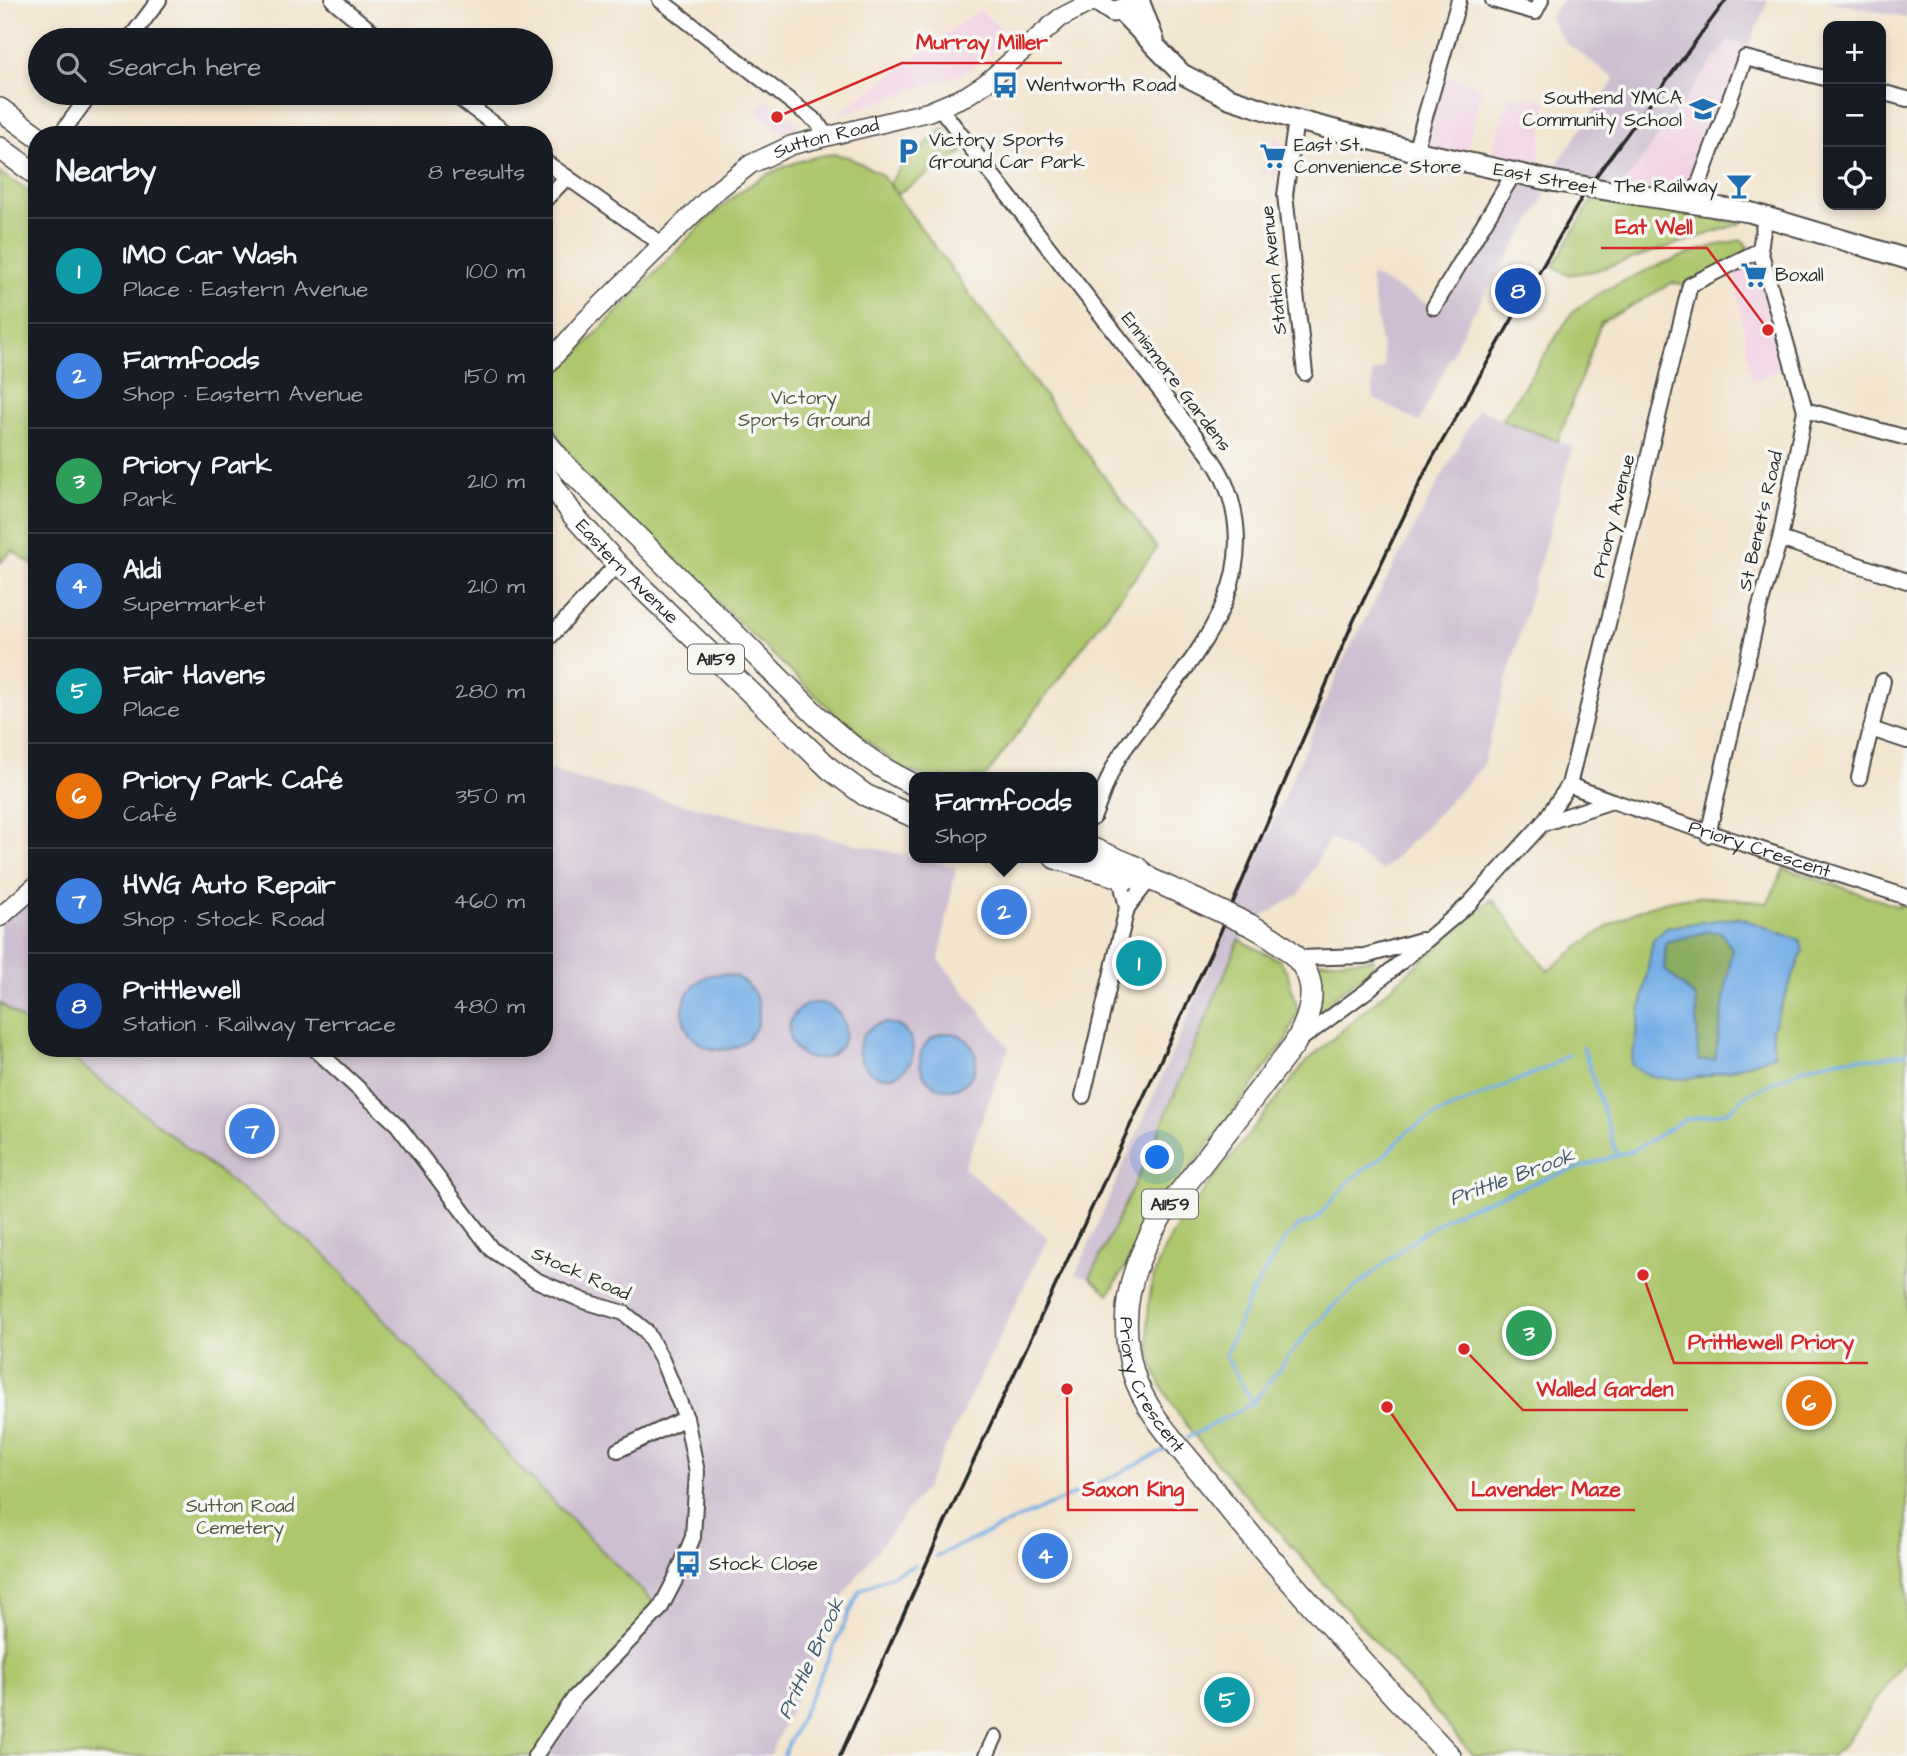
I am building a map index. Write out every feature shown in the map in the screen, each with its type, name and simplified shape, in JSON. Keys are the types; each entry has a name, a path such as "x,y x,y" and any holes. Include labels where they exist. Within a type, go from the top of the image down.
{"main road":[{"name":"Sutton Road","path":"1095,0 1106,10 1132,4"},
{"name":"East Street","path":"1132,4 1159,50 1182,74 1202,86 1296,120 1415,151 1552,181 1765,217 1907,259"},
{"path":"0,109 28,129"},
{"path":"0,148 28,168"},
{"name":"Eastern Avenue","path":"553,451 817,716 849,745 880,767 909,782"},
{"name":"Eastern Avenue","path":"553,485 573,515 617,564 830,769 865,794 909,814"},
{"path":"1098,851 1136,867 1150,879 1250,925 1276,939 1299,958"},
{"path":"1072,863 1120,877 1150,879"},
{"name":"Priory Crescent","path":"1299,958 1311,982 1313,1000 1308,1022 1294,1045 1162,1215 1143,1244 1132,1273 1128,1298 1133,1371 1142,1393 1159,1421 1227,1506 1450,1756"}],"street":[{"path":"139,28 159,0"},
{"path":"333,0 367,28"},
{"path":"660,0 817,122 826,136"},
{"name":"Sutton Road","path":"553,358 585,321 727,181 751,164 792,145 940,108 986,83 1051,24 1095,0"},
{"path":"1415,151 1459,0"},
{"path":"1493,0 1535,12 1541,0"},
{"path":"1692,203 1745,58 1823,78"},
{"path":"1886,93 1907,99"},
{"path":"67,126 82,105"},
{"path":"468,105 497,126"},
{"name":"Ennismore Gardens","path":"940,108 1197,438 1222,476 1232,501 1238,555 1230,590 1206,640 1119,757 1098,806"},
{"name":"Station Avenue","path":"1296,120 1285,195 1305,373"},
{"path":"553,167 663,245"},
{"path":"1434,307 1514,173"},
{"path":"553,192 567,177"},
{"name":"St Benet's Road","path":"1708,835 1759,609 1780,539 1805,410 1760,250 1765,217"},
{"name":"Priory Avenue","path":"1542,824 1569,785 1690,285 1733,266 1760,250"},
{"name":"Sutton Road","path":"553,344 585,321"},
{"path":"1805,410 1907,438"},
{"path":"1780,539 1907,581"},
{"path":"553,634 617,564"},
{"path":"1859,778 1883,681"},
{"path":"1871,729 1907,741"},
{"name":"Priory Crescent","path":"1569,785 1708,835 1907,897"},
{"name":"Priory Crescent","path":"1294,1045 1368,990 1469,904 1542,824 1612,801"},
{"path":"1120,877 1127,908"},
{"path":"1083,1096 1127,908 1150,879"},
{"path":"0,917 28,892"},
{"name":"Priory Crescent","path":"1299,958 1365,956 1428,938"},
{"name":"Stock Road","path":"324,1057 397,1124 492,1250 537,1280 584,1301 624,1313 646,1331 662,1360 686,1418 697,1472 692,1537 676,1578 660,1609 575,1697 535,1756"},
{"path":"618,1450 686,1418"},
{"path":"986,1756 995,1737"}],"shaded area":[{"path":"1562,0 1768,0 1749,46 1728,41 1618,192 1552,181 1558,163 1615,79 1564,41 1549,17"},
{"path":"1824,0 1907,0 1907,18"},
{"path":"979,10 1010,35 978,64 955,77 835,116"},
{"name":"Southend YMCA Community School","path":"1729,41 1749,46 1692,203 1618,192"},
{"path":"1437,73 1482,87 1464,162 1415,151"},
{"path":"1509,95 1547,101 1536,177 1487,167"},
{"path":"767,100 800,125 784,133 754,110"},
{"name":"East St. Convenience Store","path":"1275,136 1281,138 1276,175 1261,174"},
{"path":"1514,173 1552,181 1536,213 1469,319 1419,422 1373,398 1372,373 1385,368 1370,275 1434,307"},
{"path":"1760,250 1792,366 1752,381 1733,266"},
{"path":"1478,409 1573,447 1482,767 1383,871 1330,838 1300,893 1250,925 1090,1278 1076,1274 1345,657"},
{"path":"553,771 596,784 909,856 909,863 939,863 956,867 939,960 1009,1047 964,1168 1048,1238 926,1487 846,1591 769,1756 540,1756 660,1609 522,1470 327,1256 71,1057 553,1057"},
{"path":"28,898 28,1024 0,1003 0,921"}],"green space":[{"path":"944,128 963,152 897,194 890,183 899,169"},
{"name":"Victory Sports Ground","path":"834,154 848,157 881,174 1157,548 989,772 912,772 903,769 848,726 578,470 553,426 553,378 694,233 734,196 780,168 806,159"},
{"path":"0,173 28,191 28,562 12,550 0,563"},
{"path":"1592,200 1742,223 1594,271 1568,275 1553,266"},
{"path":"1742,240 1748,247 1746,252 1690,285 1672,283 1601,323 1558,441 1502,420 1572,313 1606,290 1652,268 1701,250"},
{"path":"1784,868 1900,907 1901,901 1907,903 1907,1657 1844,1745 1832,1756 1474,1756 1209,1454 1171,1403 1158,1378 1151,1356 1148,1317 1152,1282 1164,1249 1184,1216 1306,1062 1492,899 1548,971 1580,945 1614,923 1651,906 1692,897 1720,897 1768,903"},
{"path":"1706,932 1721,932 1732,948 1724,1016 1715,1060 1697,1061 1696,998 1664,970 1666,942"},
{"path":"1239,940 1279,960 1287,972 1298,1011 1286,1041 1157,1213 1109,1294 1090,1278 1156,1138"},
{"path":"1374,959 1371,969 1329,1001 1334,1009 1313,1030 1314,962"},
{"name":"Sutton Road Cemetery","path":"0,1003 28,1024 28,1057 71,1057 327,1256 522,1470 660,1609 575,1697 535,1756 0,1756"}],"water":[{"path":"1738,917 1800,940 1803,951 1772,1029 1774,1055 1721,1072 1681,1079 1662,1078 1645,1073 1631,1064 1653,939 1668,927","holes":["1706,932 1721,932 1732,949 1715,1060 1698,1061 1696,998 1664,969 1666,942"]},
{"path":"714,974 728,974 742,980 753,991 759,1012 756,1027 748,1039 728,1050 714,1050 700,1044 689,1033 683,1019 683,1005 689,991 700,980"},
{"path":"811,1003 823,1003 833,1007 841,1015 845,1031 841,1047 833,1055 823,1059 811,1059 801,1055 793,1047 789,1037 789,1025 793,1015 801,1007"},
{"path":"886,1023 905,1031 913,1050 905,1069 886,1077 867,1069 859,1050 867,1031"},
{"path":"948,1033 963,1038 971,1046 976,1061 971,1076 963,1084 948,1089 933,1084 925,1076 920,1061 925,1046 933,1038"}],"waterway":[{"path":"1583,1047 1617,1155"},
{"name":"Prittle Brook","path":"1187,1438 1253,1403 1299,1343 1334,1305 1417,1237 1453,1214 1541,1180 1634,1150 1684,1120 1729,1111 1746,1095 1808,1066 1847,1058 1881,1058 1907,1053"},
{"path":"1253,1403 1225,1355 1250,1297 1285,1239 1299,1226 1315,1220 1350,1180 1386,1154 1408,1131 1436,1115 1546,1068 1569,1054"},
{"name":"Prittle Brook","path":"936,1556 1110,1478 1166,1449"},
{"name":"Prittle Brook","path":"783,1756 860,1590 915,1565"}],"railway":[{"path":"840,1756 946,1520 1220,933 1353,622 1428,466 1588,187 1726,0"}],"place":[{"name":"Wentworth Road","path":"1005,85"},
{"name":"Southend YMCA Community School","path":"1703,109"},
{"name":"Murray Miller","path":"777,117"},
{"name":"Victory Sports Ground Car Park","path":"908,151"},
{"name":"East St. Convenience Store","path":"1273,156"},
{"name":"The Railway","path":"1739,186"},
{"name":"Boxall","path":"1754,275"},
{"name":"Prittlewell","path":"1518,291"},
{"name":"Eat Well","path":"1768,330"},
{"name":"Farmfoods","path":"1004,912"},
{"name":"IMO Car Wash","path":"1139,963"},
{"name":"HWG Auto Repair","path":"252,1131"},
{"name":"Prittlewell Priory","path":"1643,1275"},
{"name":"Priory Park","path":"1529,1333"},
{"name":"Walled Garden","path":"1464,1349"},
{"name":"Saxon King","path":"1067,1389"},
{"name":"Priory Park Café","path":"1809,1403"},
{"name":"Lavender Maze","path":"1387,1407"},
{"name":"Aldi","path":"1045,1556"},
{"name":"Stock Close","path":"688,1564"},
{"name":"Fair Havens","path":"1227,1700"}]}
